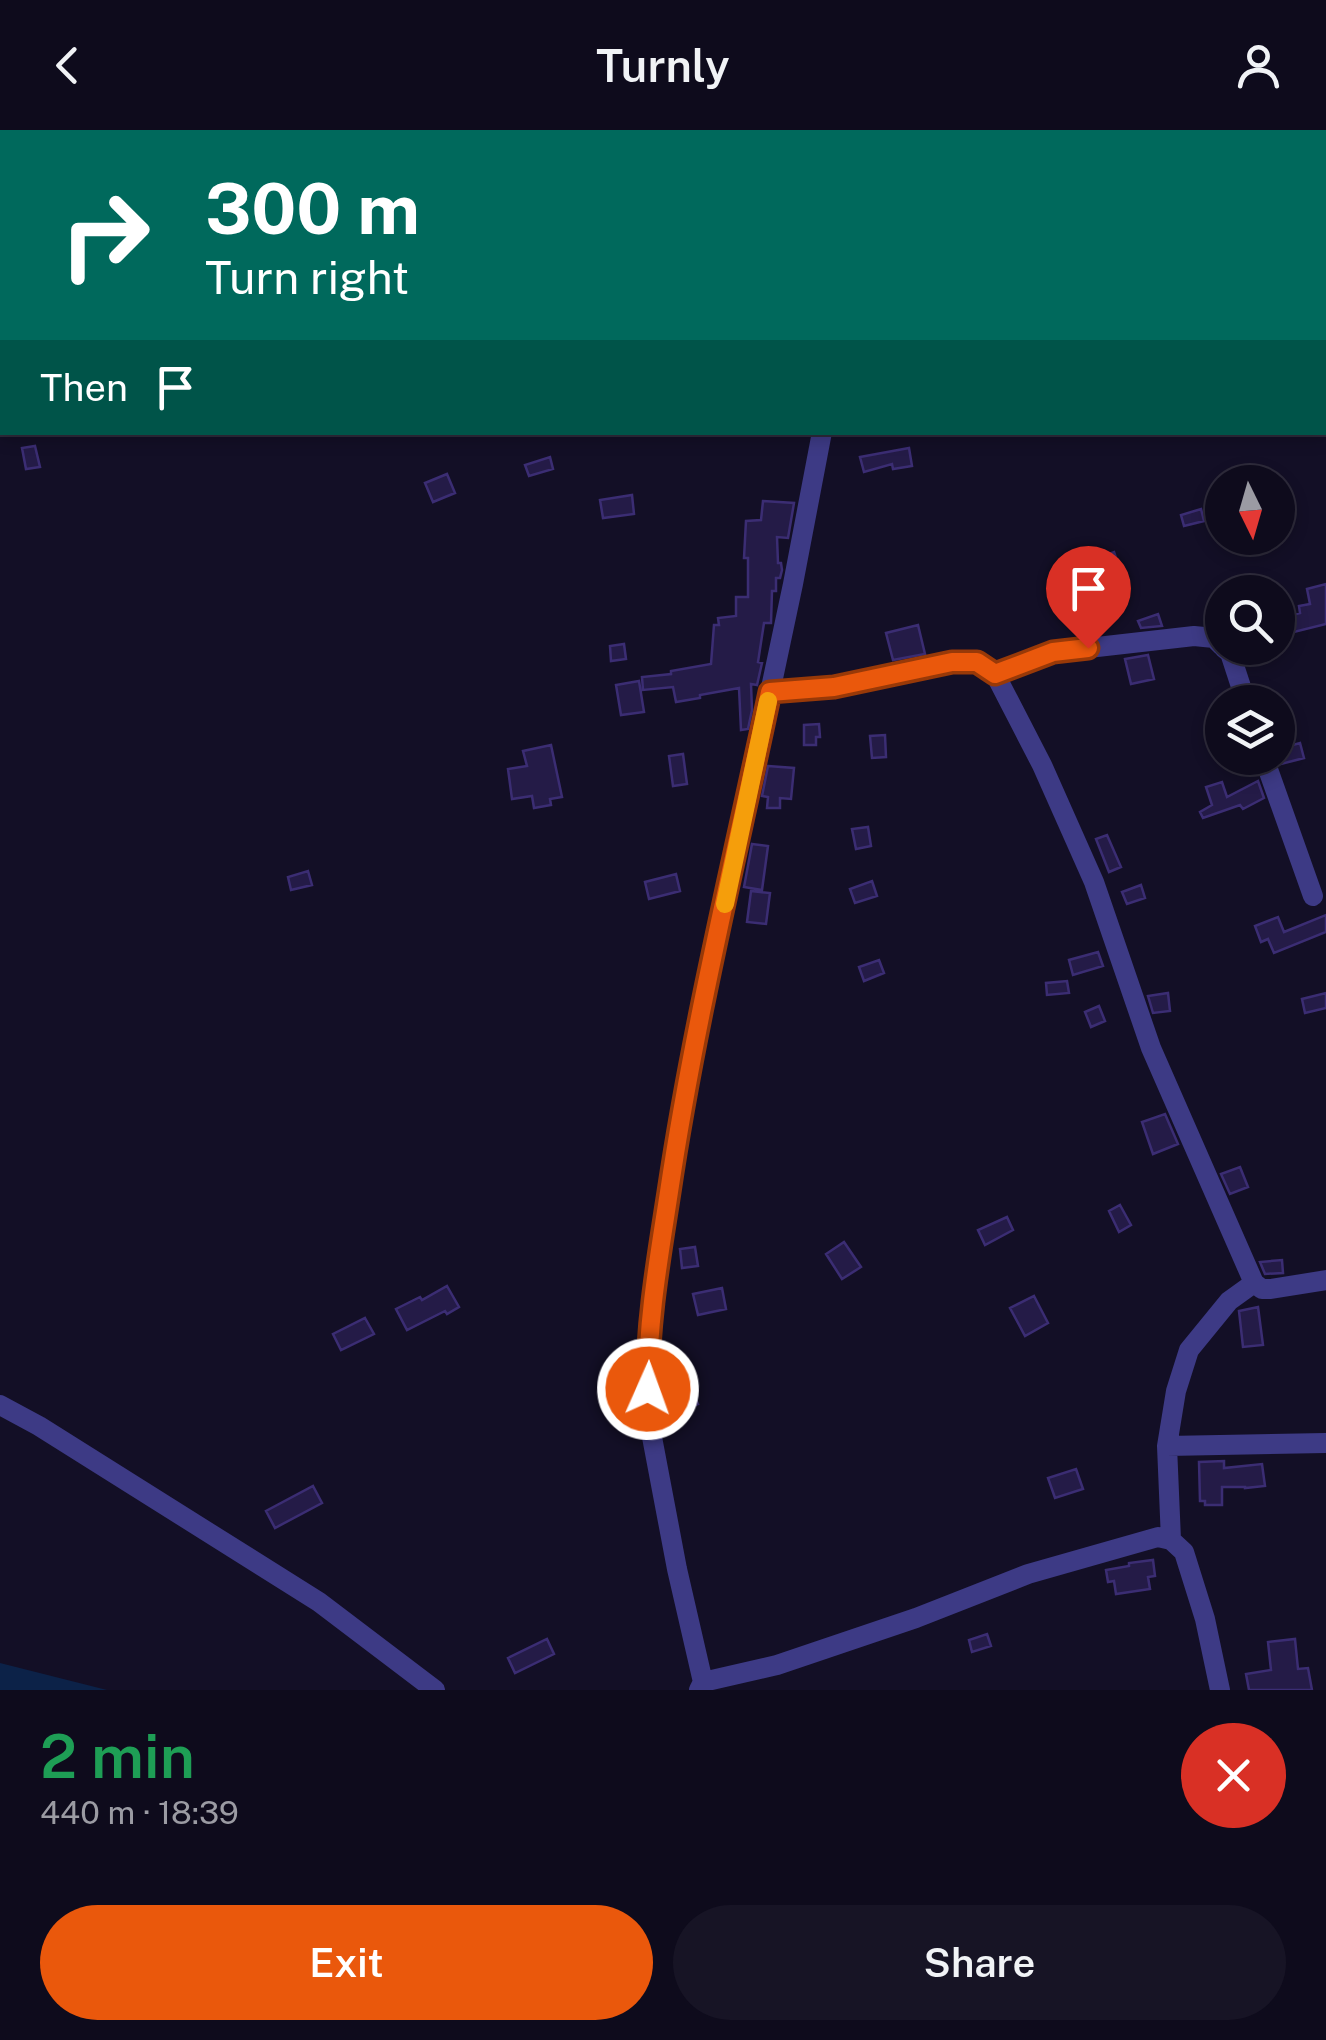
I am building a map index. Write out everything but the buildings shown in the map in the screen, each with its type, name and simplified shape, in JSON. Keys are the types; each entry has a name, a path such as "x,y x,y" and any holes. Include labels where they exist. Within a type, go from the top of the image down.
{"street":[{"path":"821,435 681,1112 656,1278 648,1362 648,1416 701,1686 916,1618 1028,1574 1158,1537 1172,1540 1184,1552 1205,1620 1220,1690"},
{"path":"995,674 1053,652 1205,637"},
{"path":"770,692 834,687 952,662 977,662 995,674 1042,765 1094,882 1151,1048 1254,1283 1271,1290 1326,1280"},
{"path":"1270,775 1313,896"},
{"path":"1172,1540 1167,1446 1176,1391 1189,1350 1229,1302 1254,1283"},
{"path":"0,1405 319,1602 434,1690"},
{"path":"1167,1446 1326,1443"}],"water":[{"path":"0,1663 107,1690 0,1690"}],"slow traffic":[{"path":"725,904 768,701"}],"route":[{"path":"648,1389 656,1278 681,1112 770,692 834,687 952,662 977,662 995,674 1053,652 1088,648"}]}
